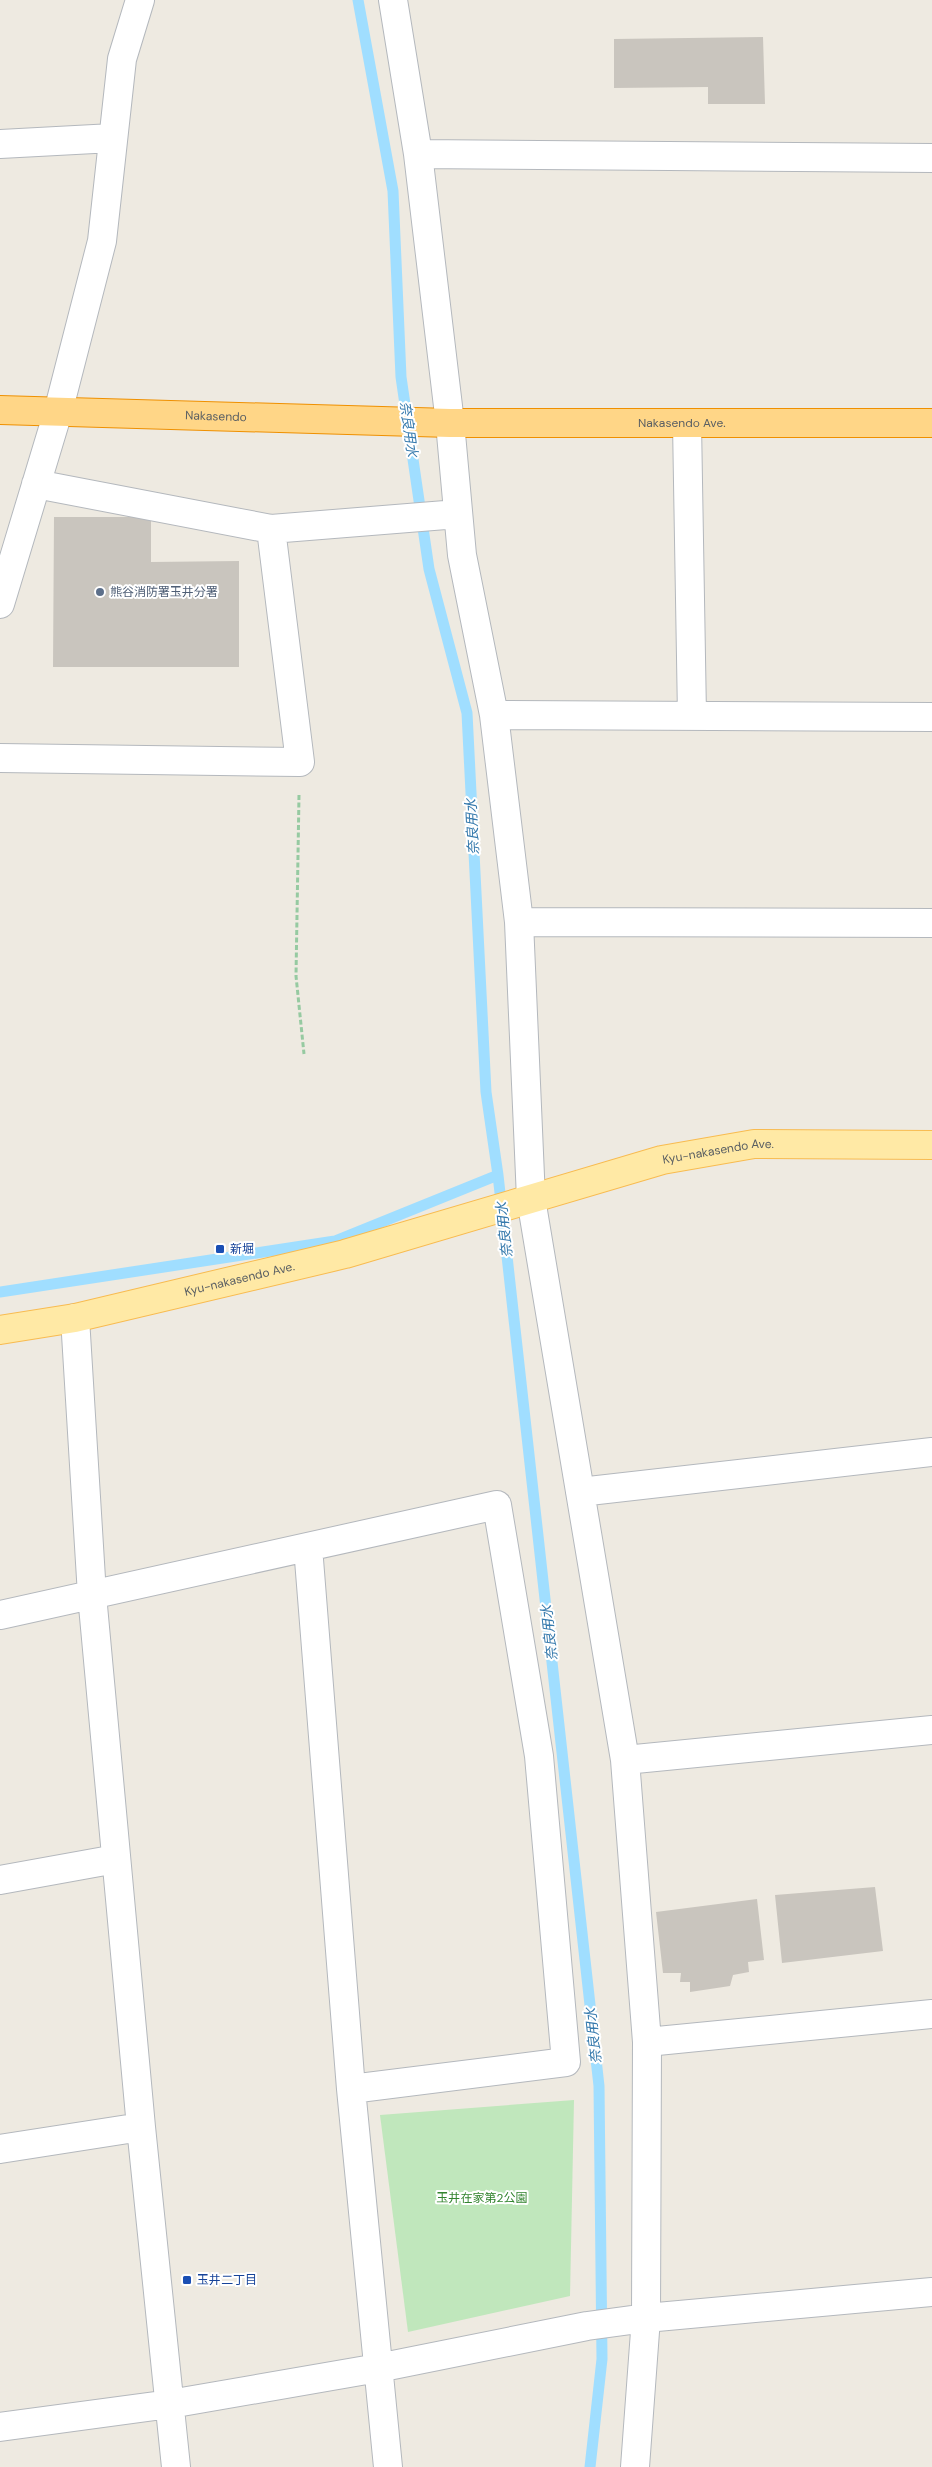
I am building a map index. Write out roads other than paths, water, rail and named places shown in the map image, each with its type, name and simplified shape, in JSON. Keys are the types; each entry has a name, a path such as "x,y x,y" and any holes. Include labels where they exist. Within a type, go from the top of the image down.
{"highway":[{"name":"Nakasendo","path":"0,410 441,423"},
{"name":"Nakasendo Ave.","path":"441,423 932,423"}],"main road":[{"name":"Kyu-nakasendo Ave.","path":"0,1330 75,1318 344,1254 662,1160 754,1144 932,1145"}],"street":[{"path":"0,604 58,412 102,241 122,60 140,0"},
{"path":"393,0 418,154 441,423 446,515 462,555 494,715 519,922 522,1201 580,1492 625,1760 648,2042 646,2318 636,2467"},
{"path":"0,144 113,138"},
{"path":"418,154 932,158"},
{"path":"687,423 692,716"},
{"path":"36,484 271,529 446,515"},
{"path":"0,758 300,762 271,529"},
{"path":"494,715 932,717"},
{"path":"519,922 932,923"},
{"path":"75,1318 92,1595 141,2127 176,2467"},
{"path":"580,1492 932,1452"},
{"path":"0,1615 497,1505 539,1756 566,2062 351,2089"},
{"path":"308,1547 351,2089 388,2467"},
{"path":"625,1760 932,1730"},
{"path":"0,1880 116,1859"},
{"path":"648,2042 932,2014"},
{"path":"0,2149 141,2127"},
{"path":"0,2427 170,2404 378,2368 587,2326 646,2318 932,2292"}],"waterway":[{"name":"奈良用水","path":"358,0 393,191 401,377 429,569 467,713 486,1092 498,1175 599,2086 602,2359 590,2467"},
{"path":"0,1292 335,1241 498,1175"}],"place":[{"name":"熊谷消防署玉井分署","path":"100,592"},
{"name":"新堀","path":"220,1249"},
{"name":"玉井二丁目","path":"187,2280"}],"park label":[{"name":"玉井在家第2公園","path":"482,2198"}]}
